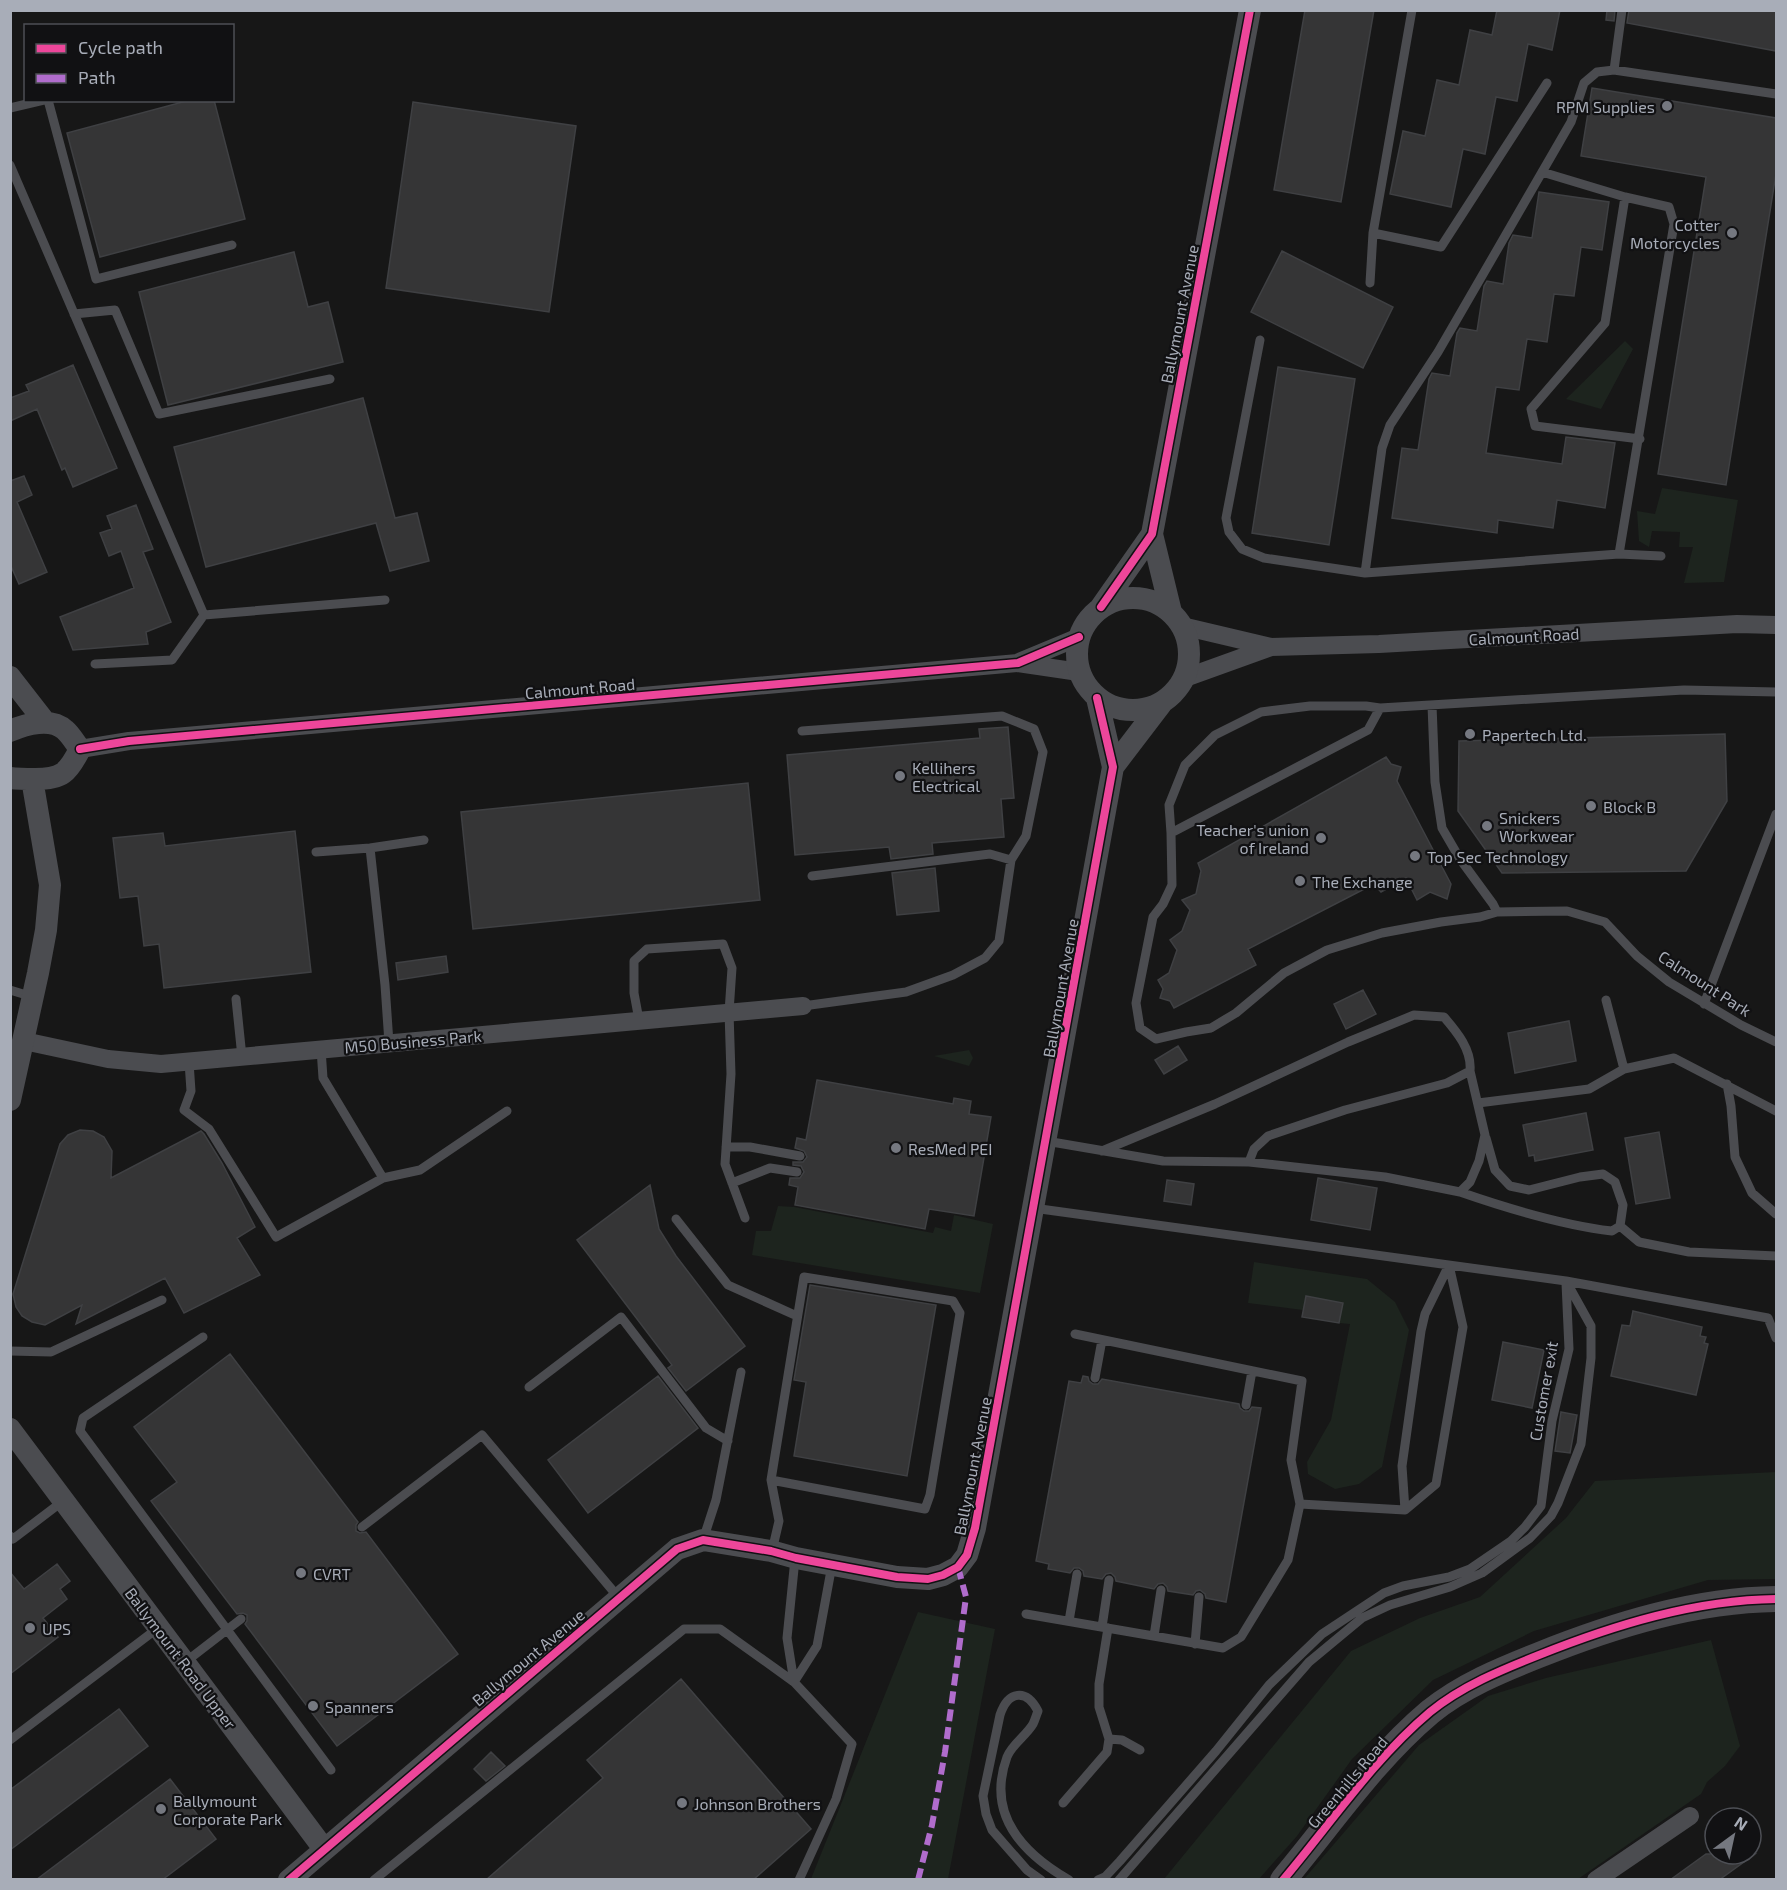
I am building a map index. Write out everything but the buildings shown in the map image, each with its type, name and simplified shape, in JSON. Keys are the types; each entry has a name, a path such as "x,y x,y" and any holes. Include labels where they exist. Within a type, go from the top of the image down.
{"main road":[{"name":"Greenhills Road","path":"1283,1880 1398,1741 1432,1711 1465,1688 1500,1670 1570,1643 1651,1618 1711,1604 1776,1599"}],"street":[{"name":"Ballymount Avenue","path":"1101,607 1152,534 1250,10"},
{"name":"Ballymount Avenue","path":"1152,534 1177,619"},
{"path":"1137,597 1155,602 1177,619 1189,643 1190,661 1185,678 1175,693 1161,704 1145,710 1128,711 1112,707 1097,698 1086,686 1079,672 1076,654 1079,637 1088,620 1101,607 1118,599 1137,597"},
{"name":"Calmount Road","path":"1177,619 1271,647"},
{"name":"Calmount Road","path":"1185,678 1271,647 1737,624 1776,625"},
{"name":"Calmount Road","path":"1018,663 1079,637"},
{"name":"Calmount Road","path":"80,749 129,741 1018,663 1079,672"},
{"path":"10,677 45,722"},
{"name":"Ballymount Avenue","path":"324,1849 677,1549 703,1540 771,1551 796,1558 897,1577 928,1579 943,1575 958,1567 967,1555 975,1528 1113,767 1097,698"},
{"name":"Ballymount Avenue","path":"1113,767 1161,704"},
{"path":"10,731 21,726 45,722 57,724 66,730 80,749 64,774 52,779 22,778 50,885 46,930 10,1100"},
{"name":"M50 Business Park","path":"24,1041 108,1059 161,1064 802,1006"},
{"name":"Ballymount Road Upper","path":"10,1429 324,1849"},
{"path":"1596,1880 1690,1816"},
{"path":"289,1880 324,1849"}],"lane":[{"path":"1370,283 1373,233 1412,10"},
{"path":"1614,70 1622,10"},
{"path":"1365,573 1382,448 1390,425 1438,351 1571,122 1584,83 1597,72 1614,70 1776,94"},
{"path":"1373,233 1441,247 1547,83"},
{"path":"10,108 37,102"},
{"path":"47,102 96,279 232,245"},
{"path":"10,165 204,615"},
{"path":"1542,172 1625,197 1669,207 1674,224 1640,439 1619,554"},
{"path":"1625,197 1605,323 1531,409 1535,426 1640,439"},
{"path":"74,314 116,310 159,414 330,379"},
{"path":"1260,340 1226,518 1229,532 1242,549 1264,558 1365,573 1619,554 1661,556"},
{"path":"94,664 172,660 204,615 386,600"},
{"name":"Calmount Park","path":"1776,692 1684,690 1380,708 1310,706 1261,712 1215,735 1185,765 1169,806 1172,885 1163,904 1153,917 1136,1003 1140,1028 1156,1039 1211,1028 1236,1012 1284,974 1327,950 1382,933 1480,917 1497,912 1567,911 1605,922 1637,956 1669,982 1704,1004 1776,1042"},
{"path":"1432,705 1435,782 1443,828 1460,859 1497,912"},
{"path":"1171,833 1368,730 1380,708"},
{"path":"802,731 1002,716 1034,729 1043,752 1026,836 1011,860 999,940 985,958 953,975 906,992 802,1006"},
{"path":"1704,1004 1776,814"},
{"path":"316,852 370,848 424,840"},
{"path":"370,848 389,1043"},
{"path":"812,876 990,854 1011,860"},
{"path":"639,1020 634,993 634,961 647,949 723,944 732,968 725,1164 745,1218"},
{"path":"10,990 33,997"},
{"path":"236,999 242,1057"},
{"path":"1606,1000 1624,1069"},
{"path":"1046,1141 1102,1151 1163,1161 1249,1162 1385,1177 1460,1192 1498,1205 1592,1229 1612,1231 1620,1226 1623,1205 1615,1182 1603,1174 1580,1177 1529,1190 1510,1186 1495,1170 1470,1071 1471,1060 1459,1034 1444,1017 1414,1015 1348,1042 1215,1104 1102,1151"},
{"path":"321,1050 322,1078 383,1178"},
{"path":"1478,1103 1589,1089 1624,1069 1674,1059 1776,1111"},
{"path":"189,1062 191,1090 184,1110 209,1129 276,1237 383,1178 420,1170 507,1111"},
{"path":"1249,1162 1254,1149 1268,1136 1345,1110 1446,1083 1470,1071"},
{"path":"1727,1084 1735,1157 1752,1193 1776,1214"},
{"path":"1460,1192 1470,1182 1475,1172 1485,1135"},
{"path":"726,1147 750,1147 800,1156"},
{"path":"732,1183 770,1168 797,1172"},
{"path":"1033,1208 1566,1281 1768,1318 1776,1338"},
{"path":"676,1219 728,1285 797,1316"},
{"path":"1620,1226 1639,1242 1689,1252 1776,1256"},
{"path":"1300,1504 1405,1510 1436,1484 1463,1327 1449,1265"},
{"path":"1405,1510 1402,1466 1421,1331 1425,1314 1449,1265"},
{"path":"771,1480 925,1509 930,1495 960,1313 953,1301 804,1277 771,1480 778,1521 771,1551"},
{"path":"1119,1880 1309,1662 1335,1640 1362,1618 1390,1605 1450,1587 1482,1573 1530,1538 1551,1516 1581,1444 1591,1358 1591,1326 1566,1281"},
{"name":"Customer exit","path":"1098,1880 1105,1877 1120,1861 1216,1751 1269,1685 1322,1634 1384,1593 1403,1586 1449,1577 1470,1569 1511,1541 1525,1527 1541,1506 1554,1411 1569,1349 1566,1281"},
{"path":"10,1351 51,1352 162,1300"},
{"path":"529,1387 621,1317 705,1428 728,1441"},
{"path":"1026,1614 1223,1648 1241,1636 1288,1560 1300,1504 1291,1460 1302,1381 1075,1334"},
{"path":"203,1337 83,1418 80,1431 331,1770"},
{"path":"1095,1378 1102,1340"},
{"path":"1246,1405 1252,1371"},
{"path":"703,1540 716,1500 741,1372"},
{"path":"362,1527 482,1435 619,1598"},
{"path":"10,1536 13,1539 64,1501"},
{"path":"794,1682 787,1638 796,1558"},
{"path":"794,1682 817,1646 831,1564"},
{"path":"1069,1621 1077,1574"},
{"path":"1063,1803 1107,1752 1109,1739 1099,1707 1099,1684 1109,1580"},
{"path":"1154,1636 1161,1590"},
{"path":"1195,1644 1199,1597"},
{"path":"184,1663 241,1619"},
{"path":"10,1740 158,1628"},
{"path":"374,1880 684,1629 720,1629 794,1682 852,1744 836,1799 800,1880"},
{"path":"1041,1880 1027,1870 992,1830 983,1796 1000,1715 1004,1705 1010,1698 1017,1695 1026,1697 1034,1704 1038,1712 1032,1725 1007,1755 1000,1783 1002,1809 1017,1838 1048,1867 1069,1880"},
{"path":"1109,1739 1122,1740 1140,1750"}],"shaded area":[{"path":"1625,341 1633,349 1601,409 1566,399"},
{"path":"1662,488 1738,500 1724,582 1684,583 1693,547 1679,547 1680,532 1652,531 1649,547 1639,541 1637,511 1655,514"},
{"path":"969,1050 973,1058 969,1066 934,1056"},
{"path":"778,1206 933,1233 935,1227 951,1231 954,1215 993,1224 980,1293 752,1255 756,1231 771,1231"},
{"path":"1254,1262 1367,1279 1395,1302 1409,1330 1382,1467 1359,1484 1335,1489 1308,1474 1307,1462 1331,1420 1350,1324 1339,1323 1342,1303 1303,1310 1248,1303"},
{"path":"1776,1472 1776,1579 1708,1580 1534,1631 1433,1680 1352,1759 1297,1836 1259,1879 1164,1879 1351,1651 1420,1618 1480,1597 1566,1518 1595,1481"},
{"path":"918,1612 995,1629 948,1879 811,1879"},
{"path":"1711,1640 1740,1746 1725,1766 1707,1782 1701,1794 1578,1879 1304,1879 1419,1745 1488,1696 1546,1678"}],"marked path":[{"path":"918,1880 932,1825 945,1752 966,1597 958,1567"}],"cycle path":[{"path":"1101,607 1152,534 1250,10"},
{"path":"80,749 129,741 1018,663 1079,637"},
{"path":"289,1880 677,1549 703,1540 771,1551 796,1558 897,1577 928,1579 943,1575 958,1567 967,1555 975,1528 1113,767 1097,698"},
{"path":"1283,1880 1390,1750 1430,1712 1469,1686 1539,1655 1626,1624 1685,1609 1746,1600 1776,1599"}],"place":[{"name":"RPM Supplies","path":"1667,106"},
{"name":"Cotter Motorcycles","path":"1732,233"},
{"name":"Papertech Ltd.","path":"1470,734"},
{"name":"Kellihers Electrical","path":"900,776"},
{"name":"Block B","path":"1591,806"},
{"name":"Snickers Workwear","path":"1487,826"},
{"name":"Teacher's union of Ireland","path":"1321,838"},
{"name":"Top Sec Technology","path":"1415,856"},
{"name":"The Exchange","path":"1300,881"},
{"name":"ResMed PEI","path":"896,1148"},
{"name":"CVRT","path":"301,1573"},
{"name":"UPS","path":"30,1628"},
{"name":"Spanners","path":"313,1706"},
{"name":"Johnson Brothers","path":"682,1803"},
{"name":"Ballymount Corporate Park","path":"161,1809"}]}
